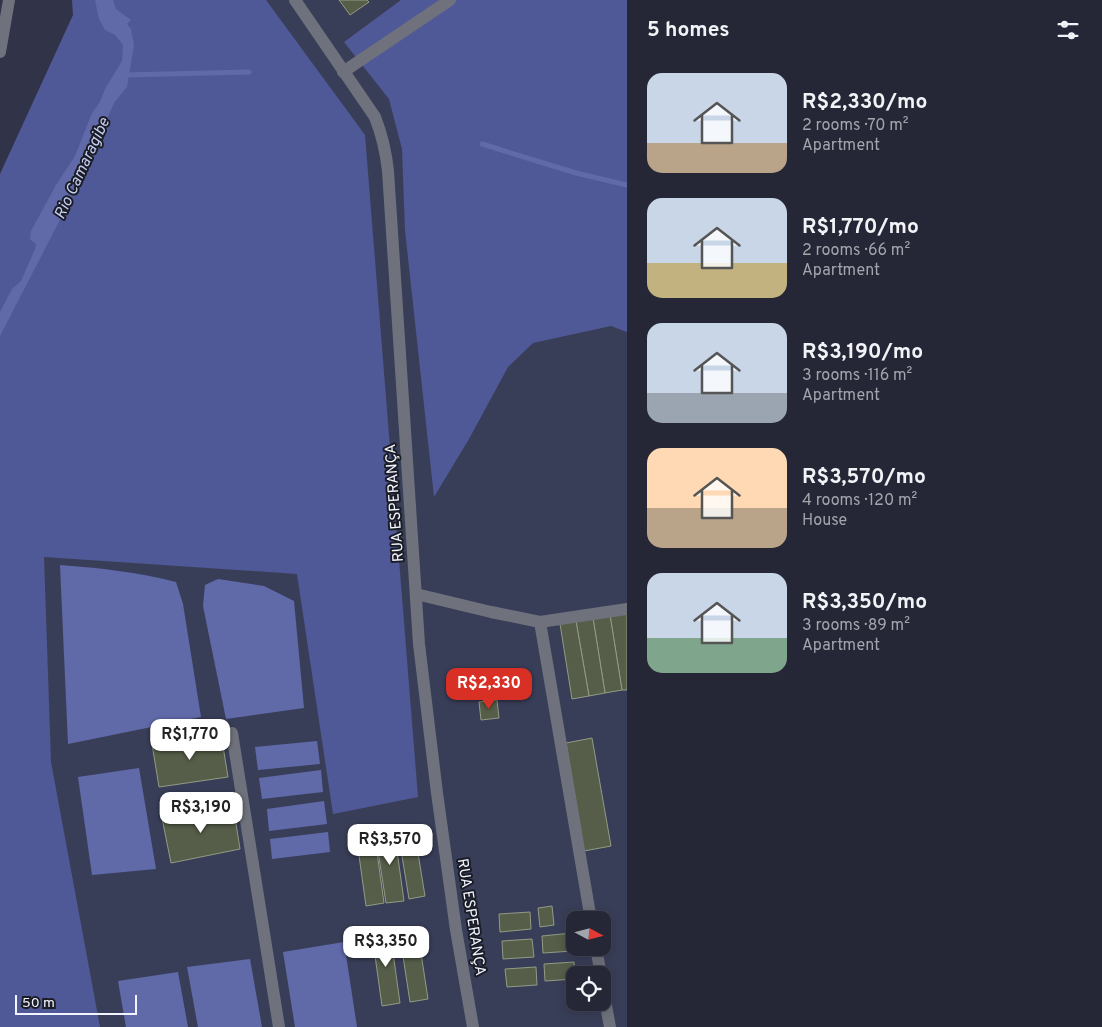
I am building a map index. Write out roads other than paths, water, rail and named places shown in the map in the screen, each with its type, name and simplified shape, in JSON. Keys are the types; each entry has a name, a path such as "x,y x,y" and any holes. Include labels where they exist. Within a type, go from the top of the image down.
{"street":[{"path":"0,52 9,0"},
{"name":"RUA ESPERANÇA","path":"295,0 375,117 386,151 420,644 437,793 456,930 473,1027"},
{"path":"343,72 450,0"},
{"path":"416,594 540,622 627,609"},
{"path":"540,622 590,911"},
{"path":"232,732 279,1027"},
{"path":"607,1011 610,1027"}],"water":[{"name":"Rio Camaragibe","path":"95,0 113,0 116,9 131,20 127,24 131,29 134,45 127,87 114,103 81,179 0,336 0,312 12,289 21,281 35,249 36,244 30,239 31,231 56,185 75,156 92,113 122,61 123,45 115,35 105,30 99,19"},
{"path":"60,565 118,571 176,582 183,604 201,717 68,744"},
{"path":"218,579 264,586 294,601 304,708 226,719 203,606 205,585"},
{"path":"317,741 320,764 258,770 255,747"},
{"path":"139,768 156,869 92,875 78,777"},
{"path":"321,770 323,792 262,799 259,778"},
{"path":"324,801 327,824 269,831 267,809"},
{"path":"328,832 330,852 272,859 270,839"},
{"path":"344,942 357,1027 295,1027 283,952"},
{"path":"250,959 262,1027 198,1027 187,967"},
{"path":"178,972 188,1027 126,1027 118,981"}],"waterway":[{"path":"125,75 249,72"},
{"path":"482,144 576,173 627,185"}]}
